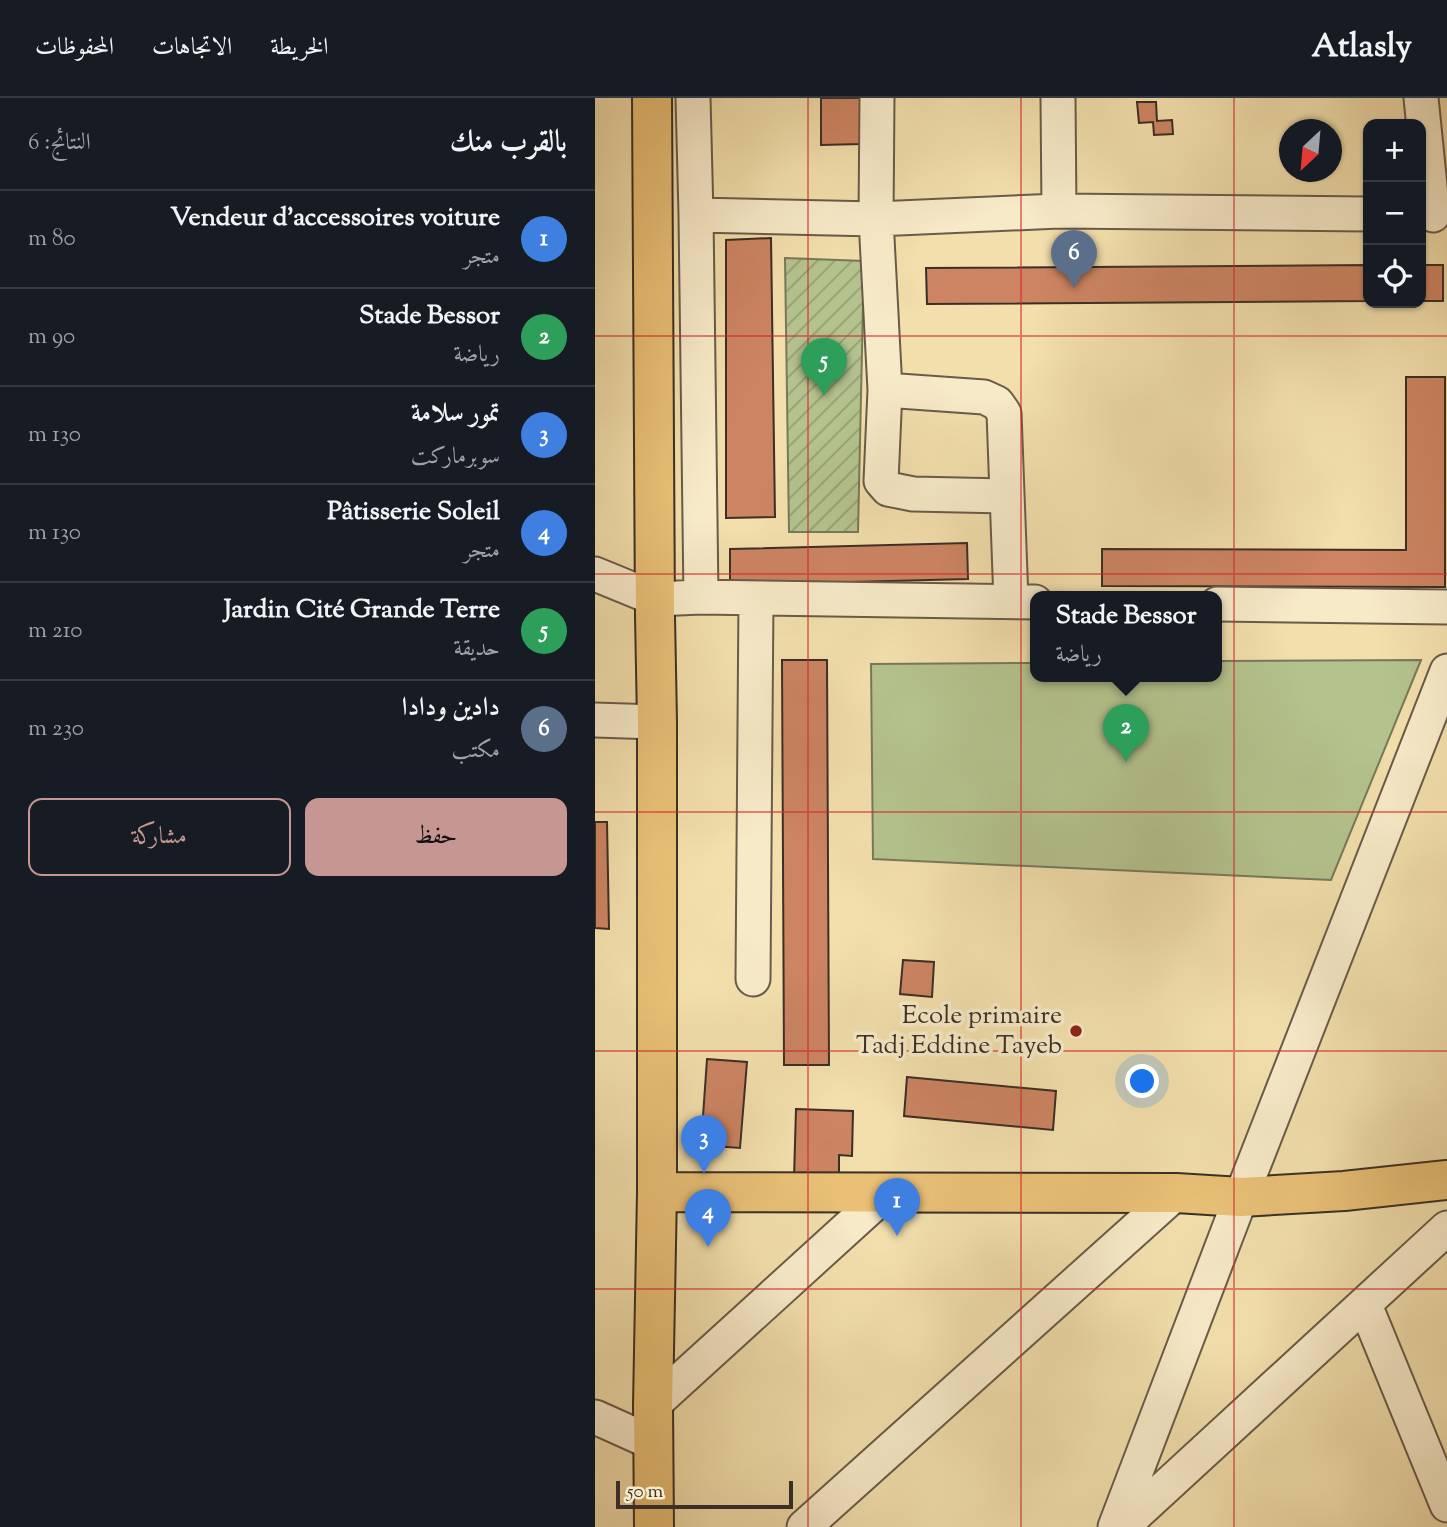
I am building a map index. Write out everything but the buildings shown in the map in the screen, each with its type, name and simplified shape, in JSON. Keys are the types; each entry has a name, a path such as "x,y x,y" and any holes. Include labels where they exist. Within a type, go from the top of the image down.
{"main road":[{"path":"652,98 657,722 654,1527"},
{"path":"657,1192 1176,1193 1241,1196 1344,1191 1447,1180"}],"street":[{"path":"693,98 701,597"},
{"path":"877,98 876,219 885,390 880,481 888,489 913,494 1006,496"},
{"path":"1058,98 1059,211"},
{"path":"1421,98 1434,215"},
{"path":"696,215 876,219 1059,211 1363,214"},
{"path":"595,574 656,599 701,597 1023,601 1006,496 1004,413 997,403 984,397 885,390"},
{"path":"753,979 756,598"},
{"path":"1222,604 1447,607"},
{"path":"1115,1527 1241,1196 1447,671"},
{"path":"595,720 657,722"},
{"path":"653,1405 886,1193"},
{"path":"804,1527 1176,1193"},
{"path":"1122,1527 1447,1228"},
{"path":"1365,1305 1447,1505"},
{"path":"595,1417 653,1443"}],"green space":[{"path":"785,258 864,261 858,532 789,532"},
{"path":"1421,660 1331,880 873,859 871,664 1030,663 1030,682 1222,682 1222,661"}],"place":[{"name":"دادين ودادا","path":"1074,288"},
{"name":"Jardin Cité Grande Terre","path":"824,396"},
{"name":"Stade Bessor","path":"1126,762"},
{"name":"Ecole primaire Tadj Eddine Tayeb","path":"1076,1031"},
{"name":"تمور سلامة","path":"704,1173"},
{"name":"Vendeur d'accessoires voiture","path":"897,1236"},
{"name":"Pâtisserie Soleil","path":"708,1247"}]}
